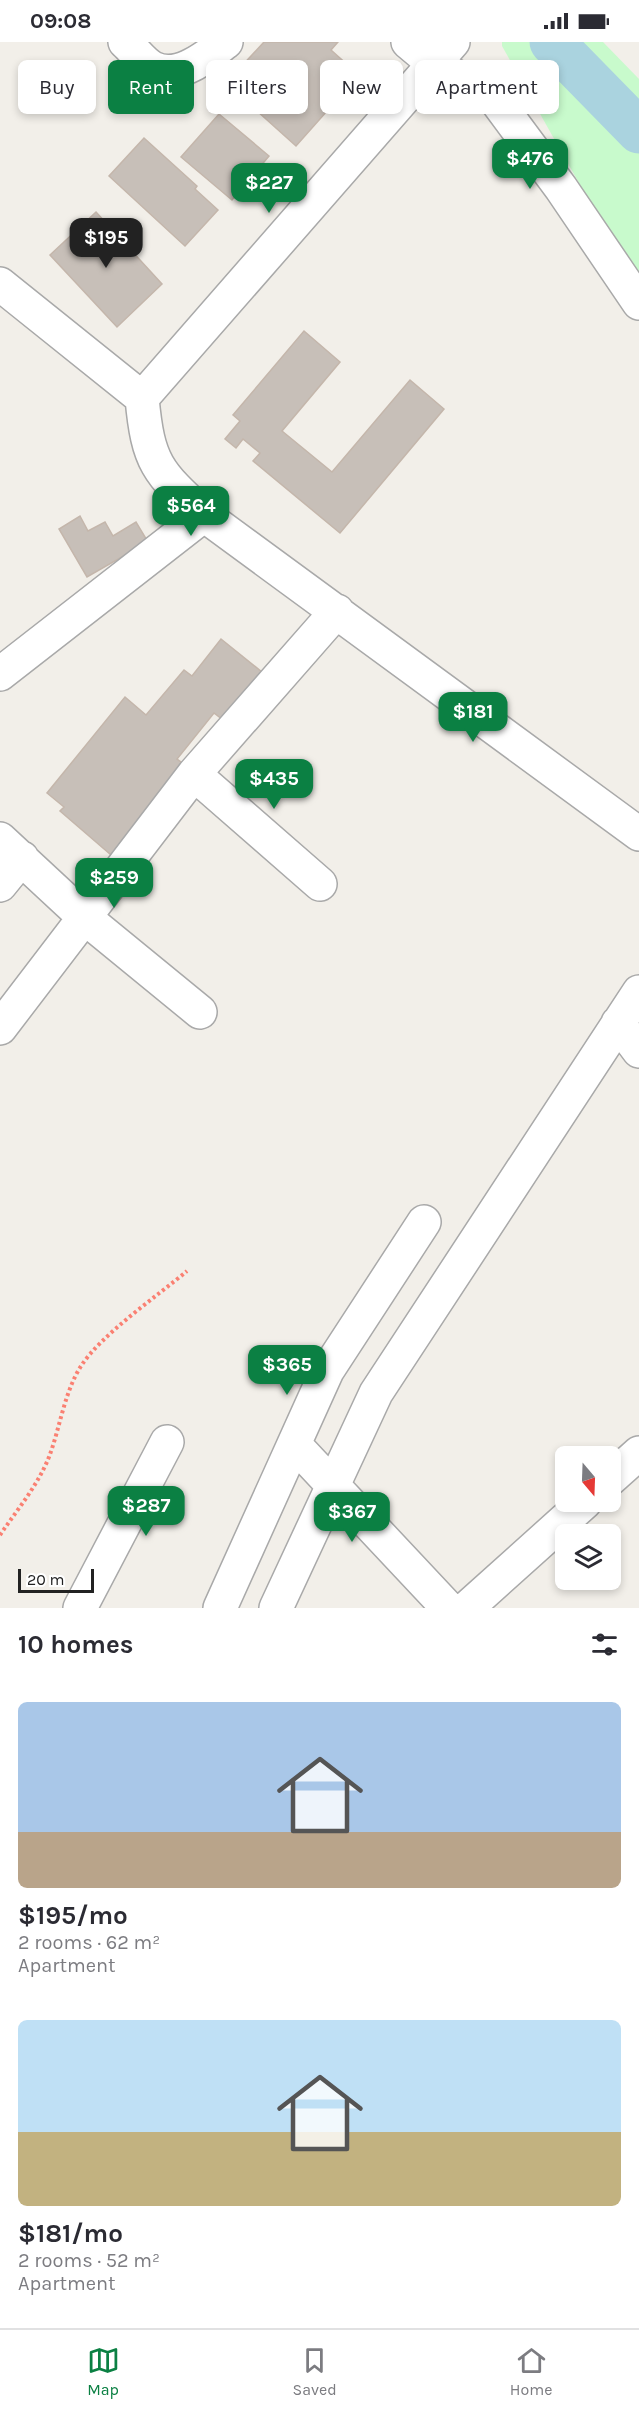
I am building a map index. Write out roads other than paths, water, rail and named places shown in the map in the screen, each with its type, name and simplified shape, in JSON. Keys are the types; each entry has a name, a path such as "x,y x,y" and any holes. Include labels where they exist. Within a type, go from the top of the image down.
{"street":[{"path":"125,42 154,68 175,71 196,63 226,42"},
{"path":"408,42 443,52 495,99 561,188 639,303"},
{"path":"142,398 443,52"},
{"path":"0,285 142,398 146,435 151,454 173,486 204,515 337,610 639,834"},
{"path":"0,674 204,515"},
{"path":"0,1028 194,774 337,610"},
{"path":"194,774 320,884"},
{"path":"0,885 11,849 84,917 200,1012"},
{"path":"276,1608 376,1392 639,992"},
{"path":"618,1023 639,1051"},
{"path":"220,1608 327,1371 424,1222"},
{"path":"80,1608 167,1442"},
{"path":"294,1444 448,1608"},
{"path":"621,1469 639,1453"},
{"path":"467,1608 574,1512"}],"waterway":[{"path":"552,42 639,131"}]}
